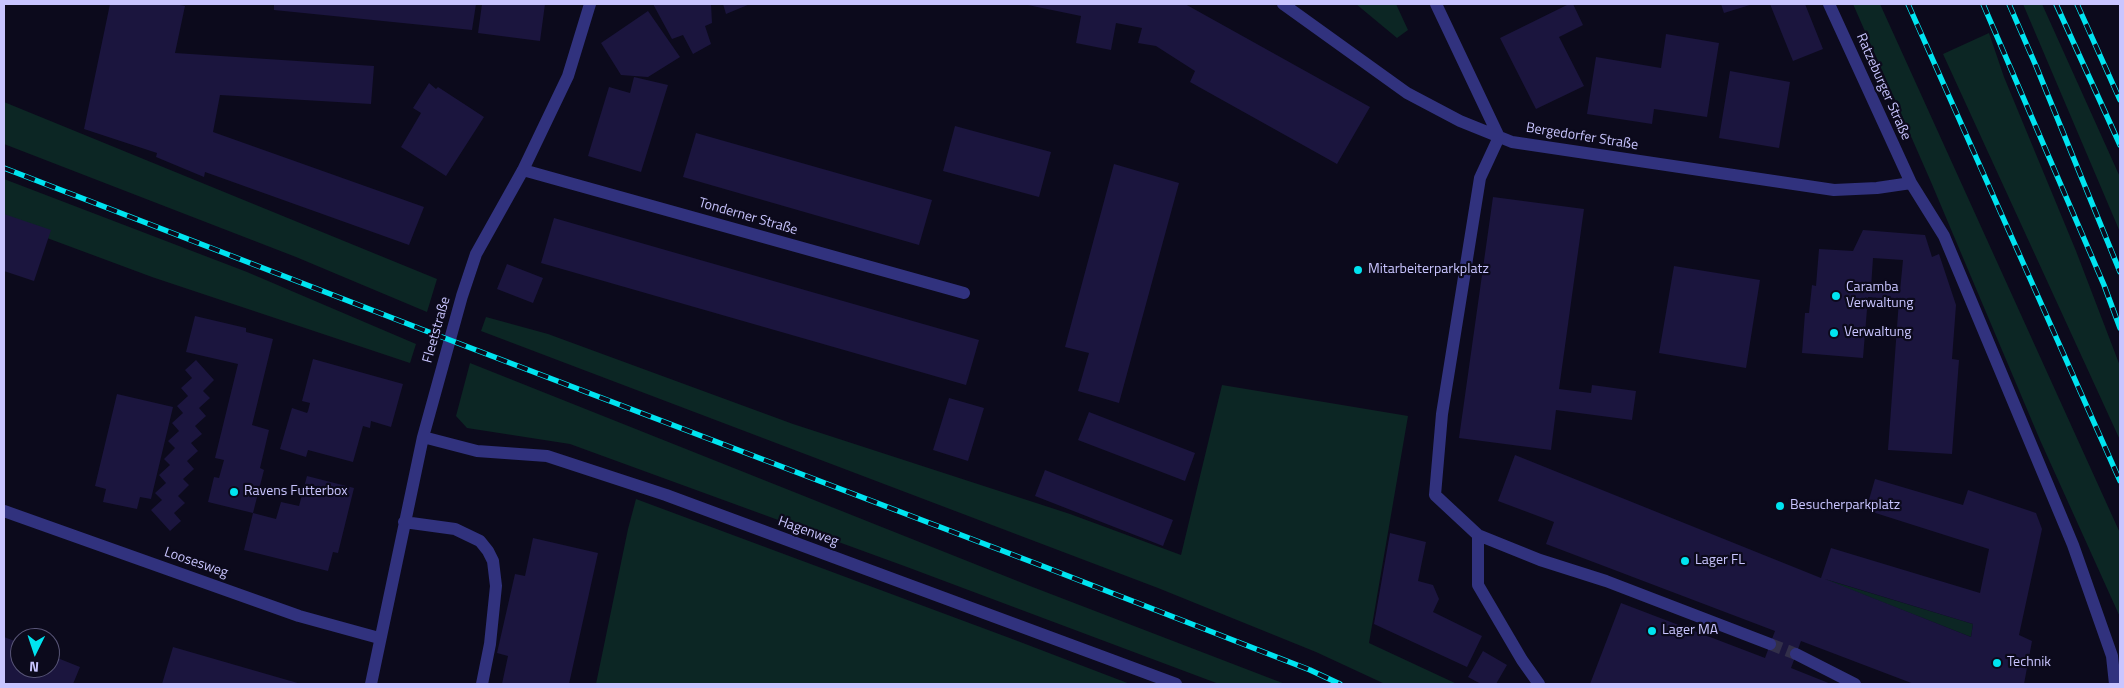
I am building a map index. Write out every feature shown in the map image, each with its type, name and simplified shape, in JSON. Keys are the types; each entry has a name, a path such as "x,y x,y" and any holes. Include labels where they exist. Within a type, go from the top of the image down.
{"street":[{"name":"Fleetstraße","path":"371,684 422,437 462,296 476,254 524,170 568,76 590,4"},
{"name":"Bergedorfer Straße","path":"1285,4 1406,93 1460,121 1512,142 1834,190 1877,188 1911,183"},
{"path":"1436,4 1500,137 1480,178 1442,414 1435,494 1478,536 1540,560 1606,581 1770,644"},
{"name":"Ratzeburger Straße","path":"1829,4 1911,183 1944,236 2072,546 2112,656 2116,684"},
{"name":"Tonderner Straße","path":"524,170 964,293"},
{"name":"Hagenweg","path":"422,437 476,451 547,456 666,495 1176,684"},
{"name":"Loosesweg","path":"4,512 299,616 379,638"},
{"path":"404,522 455,529 480,542 488,551 493,561 496,586 490,644 482,684"},
{"path":"1478,536 1478,585 1522,660 1539,684"},
{"path":"1796,654 1855,684"}],"green space":[{"path":"1356,4 1396,4 1408,30 1397,38"},
{"path":"1853,4 1880,4 2120,533 2120,617 2040,440 1931,182"},
{"path":"2023,4 2042,4 2120,177 2120,232"},
{"path":"1989,33 2004,77 2076,251 2120,366 2120,440 1943,54"},
{"path":"4,102 437,279 427,312 296,257 4,144"},
{"path":"4,179 247,272 416,344 410,363 152,277 4,222"},
{"path":"486,317 548,334 793,424 1070,514 1181,555 1222,385 1408,416 1369,643 1457,684 1385,684 1316,652 1158,588 481,331"},
{"path":"470,363 1030,586 1285,684 1219,684 907,567 570,444 467,428 456,416"},
{"path":"636,499 1015,640 1130,684 596,684"},
{"path":"1821,578 1973,624 1971,637"}],"building":[{"path":"110,4 175,4 185,6 175,53 374,66 371,104 220,95 213,132 424,207 409,245 205,172 204,177 156,157 157,153 84,129"},
{"path":"274,4 476,4 472,30 274,10"},
{"path":"482,4 545,4 540,41 478,33"},
{"path":"653,4 711,4 712,23 705,26 711,44 693,54 683,35 672,39"},
{"path":"723,4 750,4 726,14"},
{"path":"1023,4 1185,4 1370,107 1337,164 1190,82 1195,71 1156,46 1138,43 1142,28 1116,23 1111,50 1076,43 1081,16"},
{"path":"1569,4 1573,4 1583,25 1559,37 1584,86 1536,109 1500,38"},
{"path":"1721,4 1753,4 1724,13"},
{"path":"1770,4 1805,4 1823,49 1793,61"},
{"path":"648,11 680,57 648,77 621,75 601,43"},
{"path":"1666,34 1719,43 1707,117 1654,109 1652,124 1587,114 1596,57 1661,68"},
{"path":"1730,71 1790,82 1779,148 1719,138"},
{"path":"634,77 668,85 641,172 588,156 609,87 630,93"},
{"path":"429,83 484,117 446,176 401,147 421,113 413,108"},
{"path":"955,126 1051,152 1039,197 943,171"},
{"path":"696,133 932,200 919,245 683,177"},
{"path":"1114,164 1179,183 1119,403 1078,391 1089,353 1065,347"},
{"path":"1493,197 1584,209 1559,389 1591,393 1592,385 1636,391 1632,420 1556,410 1551,450 1459,438"},
{"path":"4,214 51,230 34,281 4,271"},
{"path":"554,218 979,340 966,385 541,263"},
{"name":"Verwaltung","path":"1863,230 1925,235 1932,257 1939,254 1956,305 1952,359 1959,360 1952,454 1888,450 1899,300 1868,297 1863,358 1802,353 1805,313 1809,313 1812,285 1816,286 1819,249 1853,251","holes":["1873,258 1903,260 1900,291 1871,288"]},
{"path":"507,264 543,278 533,303 497,289"},
{"path":"1674,266 1760,280 1746,368 1659,353"},
{"path":"195,316 246,328 246,332 273,339 252,425 269,430 260,468 264,470 253,513 208,502 214,477 219,478 224,460 215,458 238,364 186,352"},
{"path":"313,359 403,384 391,427 371,421 370,428 363,426 353,462 308,450 306,457 280,449 292,408 307,413 308,411 310,403 302,401"},
{"path":"196,360 214,380 203,391 210,398 199,408 206,416 195,426 202,434 191,443 198,451 187,461 194,469 183,479 189,485 178,496 185,503 174,513 181,521 170,531 151,510 162,500 155,493 166,483 159,475 170,465 164,459 175,448 168,441 179,431 172,423 183,413 177,406 188,396 181,388 192,378 185,370"},
{"path":"117,394 173,407 151,499 140,497 137,509 103,502 106,489 95,486"},
{"path":"949,398 984,408 968,461 933,450"},
{"path":"1089,412 1195,453 1185,481 1078,440"},
{"path":"1515,455 1821,578 1831,548 1980,593 1989,549 1866,510 1875,479 1963,505 1968,490 2036,513 2042,529 2019,635 2032,641 2024,684 1914,684 1801,641 1791,668 1831,684 1590,684 1621,603 1765,658 1775,631 1546,544 1554,522 1498,501","holes":["1825,579 1973,624 1971,637"]},
{"path":"1045,470 1173,520 1163,546 1035,496"},
{"path":"307,476 354,488 338,553 333,552 328,571 244,550 253,513 276,519 281,502 299,506"},
{"path":"1390,533 1426,542 1418,581 1433,585 1439,599 1433,612 1482,636 1467,667 1374,624"},
{"path":"533,538 598,553 569,684 502,684 508,656 497,653 515,574 525,576"},
{"path":"4,637 10,639 10,678 60,678 60,659 80,667 73,684 4,684"},
{"path":"173,647 301,684 162,684"},
{"path":"1483,651 1507,665 1496,684 1481,684 1468,677"}],"tunnel":[{"path":"1770,644 1796,654"}],"railway":[{"path":"1908,4 2120,481"},
{"path":"1983,4 2104,285 2120,328"},
{"path":"2009,4 2120,272"},
{"path":"2056,4 2120,145"},
{"path":"2077,4 2120,100"},
{"path":"4,168 1045,567 1310,670 1340,684"}],"place":[{"name":"Mitarbeiterparkplatz","path":"1358,270"},
{"name":"Caramba Verwaltung","path":"1836,296"},
{"name":"Verwaltung","path":"1834,333"},
{"name":"Ravens Futterbox","path":"234,492"},
{"name":"Besucherparkplatz","path":"1780,506"},
{"name":"Lager FL","path":"1685,561"},
{"name":"Lager MA","path":"1652,631"},
{"name":"Technik","path":"1997,663"}]}
